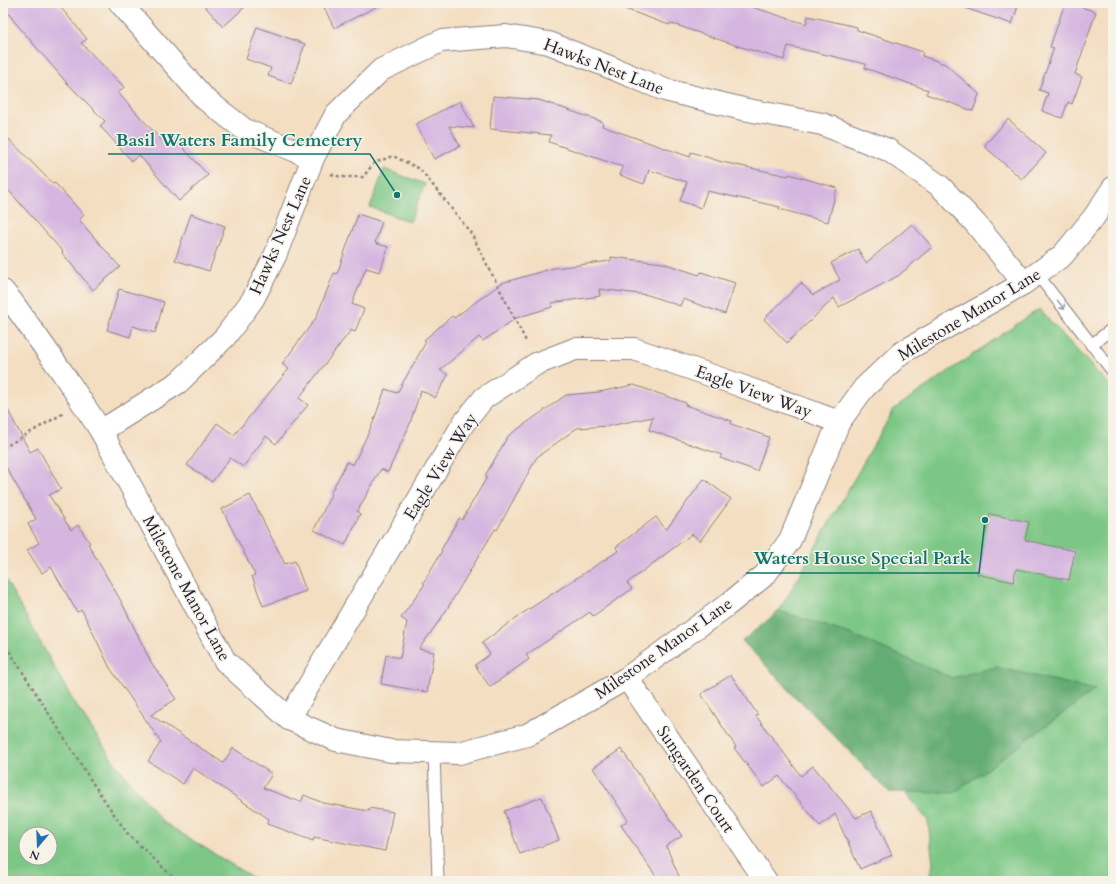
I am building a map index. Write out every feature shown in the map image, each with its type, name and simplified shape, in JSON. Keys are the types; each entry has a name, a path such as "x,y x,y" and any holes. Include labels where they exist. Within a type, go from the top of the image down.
{"street":[{"path":"120,3 205,99 245,130 313,158"},
{"name":"Hawks Nest Lane","path":"101,431 179,382 225,337 253,299 275,256 313,158 336,114 381,70 441,40 506,36 549,44 665,90 743,109 822,124 888,150 940,186 1031,278"},
{"name":"Milestone Manor Lane","path":"3,291 62,372 101,431 225,662 290,719 336,740 391,751 459,753 527,735 627,678 726,606 765,575 790,540 839,422 864,388 901,353 1031,278 1063,255 1094,217 1113,188"},
{"name":"Eagle View Way","path":"290,719 463,424 484,398 536,364 575,349 634,349 839,422"},
{"name":"Sungarden Court","path":"627,678 766,881"}],"lane":[{"path":"1031,278 1113,372"},
{"path":"1091,345 1113,328"},
{"path":"434,752 438,881"}],"path":[{"path":"313,158 326,173 341,177 363,177 374,163 394,156 420,169 471,233 526,339 536,364"},
{"path":"3,448 82,403"},
{"path":"3,641 94,785 127,833 177,881"}],"green space":[{"path":"384,169 425,184 410,222 370,207"},
{"path":"1039,309 1113,389 1113,881 928,881 933,864 928,821 869,745 794,697 758,648 798,617 779,611 894,409"},
{"path":"3,575 72,699 115,763 163,822 258,881 3,881"},
{"path":"779,611 850,634 952,678 996,667 1095,690 954,793 889,792 742,641"}],"building":[{"path":"3,3 57,3 87,39 81,43 124,87 118,93 167,146 175,139 208,175 179,201 139,155 132,161 100,126 105,121 65,81 14,21 3,6"},
{"path":"202,3 249,3 223,27"},
{"path":"322,3 384,3 334,28"},
{"path":"615,3 739,3 806,24 808,16 857,27 857,30 923,52 922,56 945,64 979,94 973,111 926,94 928,90 865,68 866,64 788,46 784,60 670,23 669,25 614,5"},
{"path":"960,3 1019,3 1012,24 959,6"},
{"path":"1065,3 1070,3 1096,12 1075,74 1082,77 1072,104 1068,102 1062,118 1042,111 1048,93 1039,90 1054,48 1050,47"},
{"path":"257,27 305,44 291,84 268,76 271,68 246,59"},
{"path":"493,96 539,100 603,122 602,126 690,157 691,152 722,162 788,176 789,174 837,188 828,222 779,209 780,207 707,191 701,208 680,201 687,182 649,170 644,184 620,175 623,167 549,142 551,135 490,129"},
{"path":"460,101 474,128 449,126 460,146 434,159 416,124"},
{"path":"1008,119 1046,153 1022,179 984,146"},
{"path":"3,133 53,184 55,183 84,215 79,220 120,267 93,290 62,253 63,252 3,184"},
{"path":"191,214 225,226 209,271 175,260"},
{"path":"358,214 382,222 375,243 388,247 380,272 366,268 352,304 364,309 355,332 351,330 299,398 308,405 276,444 266,436 243,467 230,458 212,482 187,465 217,423 234,435 289,369 282,364 316,318 334,273 337,274"},
{"path":"912,224 932,247 898,276 839,307 834,298 787,343 764,319 801,283 813,295 840,280 831,263 858,249 866,263"},
{"path":"611,257 663,263 699,275 701,272 735,283 725,314 683,299 680,306 648,295 599,289 600,296 551,303 552,307 516,318 483,341 479,337 440,370 448,375 435,398 421,390 409,426 388,472 381,469 357,512 360,514 345,545 314,530 331,495 330,494 347,462 353,465 373,423 385,389 397,393 426,342 424,340 452,316 454,318 502,283 554,268 611,261"},
{"path":"119,289 164,302 155,333 133,326 130,337 107,330"},
{"path":"634,385 686,403 685,405 732,421 731,424 769,437 757,471 720,458 722,455 649,430 653,417 609,426 577,428 537,457 497,530 495,529 444,614 419,649 434,652 427,692 381,684 386,655 400,658 407,622 401,618 425,584 423,583 442,551 441,550 459,518 462,520 487,477 485,476 508,436 566,395 599,392"},
{"path":"3,401 30,452 38,448 61,489 49,495 71,530 78,525 90,543 88,544 121,601 151,662 176,699 151,715 223,763 233,748 272,774 263,788 301,802 304,795 323,803 369,811 369,808 393,812 385,851 314,837 313,841 267,824 269,819 193,768 183,784 148,761 161,742 110,668 82,610 77,612 51,567 42,573 27,550 39,543 28,524 36,519 3,462"},
{"path":"704,479 731,499 700,541 692,534 627,583 632,589 593,616 590,612 526,655 529,659 490,687 475,665 490,654 482,643 520,615 618,551 616,547 656,517 666,530"},
{"path":"250,495 285,564 295,561 306,591 263,606 252,576 255,575 222,509"},
{"path":"990,514 1029,522 1025,540 1075,551 1069,580 1016,569 1013,582 977,574"},
{"path":"731,675 758,715 756,716 801,776 813,766 856,818 871,811 892,855 860,869 835,814 820,826 779,776 764,787 734,748 736,747 701,694"},
{"path":"621,749 682,836 666,846 681,881 659,881 621,825 628,820 593,768"},
{"path":"542,797 559,840 520,854 504,811"}],"place":[{"name":"Basil Waters Family Cemetery","path":"397,195"},
{"name":"Waters House Special Park","path":"985,520"}]}
